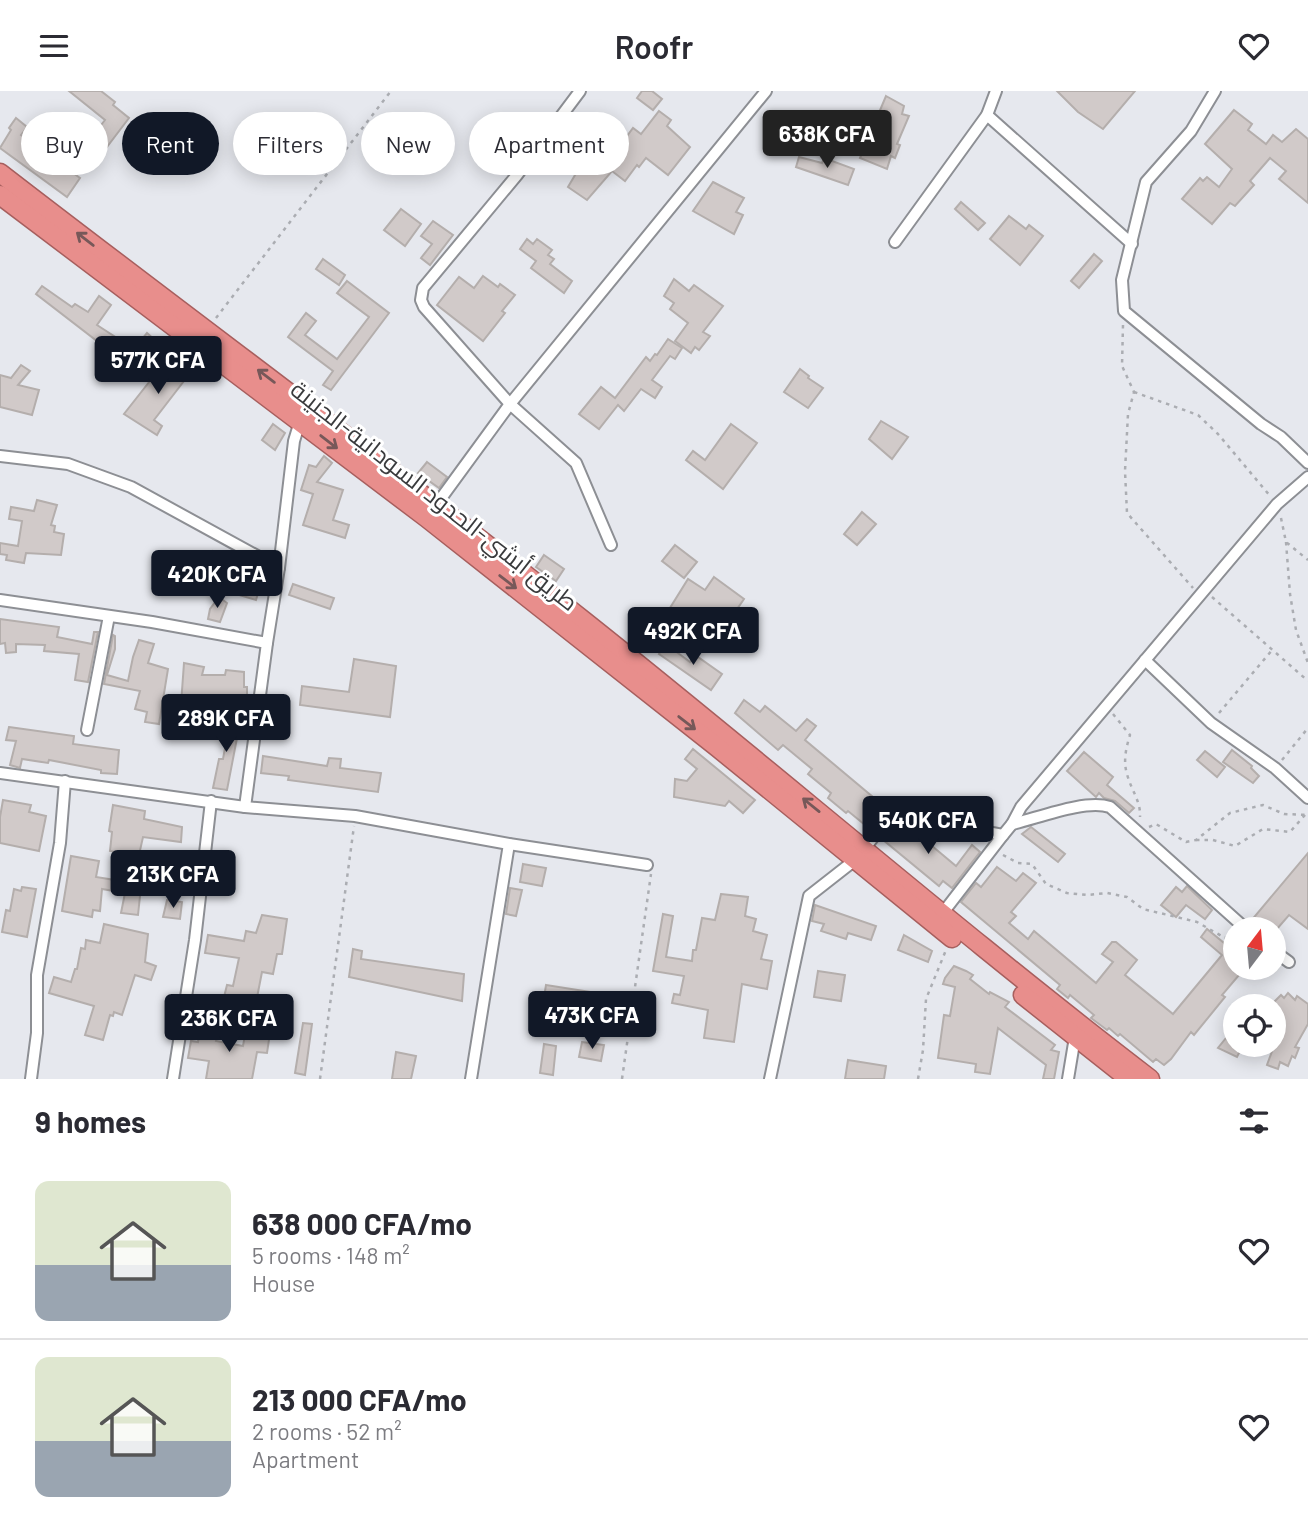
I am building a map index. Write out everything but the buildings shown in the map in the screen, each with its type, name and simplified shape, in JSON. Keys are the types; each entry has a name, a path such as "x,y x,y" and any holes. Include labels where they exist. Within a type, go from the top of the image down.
{"highway":[{"path":"0,173 206,331 303,413"},
{"name":"طريق أبشي-الحدود السودانية-الجنينة","path":"0,195 303,413 432,512 717,747 860,854 951,937 1129,1079"},
{"path":"860,854 942,914 1150,1079"}],"street":[{"path":"580,91 517,175 423,288 421,300 424,307 510,404 576,463 611,545"},
{"path":"432,512 510,404 766,91"},
{"path":"895,242 987,114 996,91"},
{"path":"1215,91 1191,131 1146,183 1122,280 1124,311 1281,437 1308,463"},
{"path":"987,114 1132,244"},
{"path":"245,807 294,441 303,413"},
{"path":"0,456 68,464 131,487 279,568"},
{"path":"942,914 1012,824 1021,807 1277,503 1308,477"},
{"path":"0,600 152,622 267,643"},
{"path":"87,730 109,616"},
{"path":"1145,660 1211,723 1275,768 1308,798"},
{"path":"0,773 245,807 355,816 649,868"},
{"path":"31,1079 37,1033 37,975 60,843 65,781"},
{"path":"173,1079 195,940 212,801"},
{"path":"1012,824 1084,806 1103,804 1139,831 1232,917"},
{"path":"771,1079 809,896 860,854 893,812 917,823 938,823 1003,835"},
{"path":"471,1079 509,844"},
{"path":"1068,1079 1074,1037"}],"path":[{"path":"206,331 391,91"},
{"path":"1124,311 1122,366 1133,392 1128,414 1125,471 1127,513 1202,593 1273,649 1308,681"},
{"path":"1133,392 1198,415 1218,434 1277,503 1286,542 1296,630 1308,663"},
{"path":"1286,542 1308,559"},
{"path":"1211,723 1273,649"},
{"path":"1107,706 1130,735 1125,755 1126,773 1140,804 1139,831 1156,824 1186,842 1213,840 1235,846 1264,829 1290,832 1307,815"},
{"path":"1275,768 1308,728"},
{"path":"1196,840 1230,813 1263,805 1284,814 1307,815"},
{"path":"320,1079 355,816"},
{"path":"992,849 1018,863 1031,864 1046,884 1067,893 1107,893 1127,897 1143,909 1196,922 1223,937"},
{"path":"622,1079 649,868"},
{"path":"918,1079 926,999 951,937"}]}
